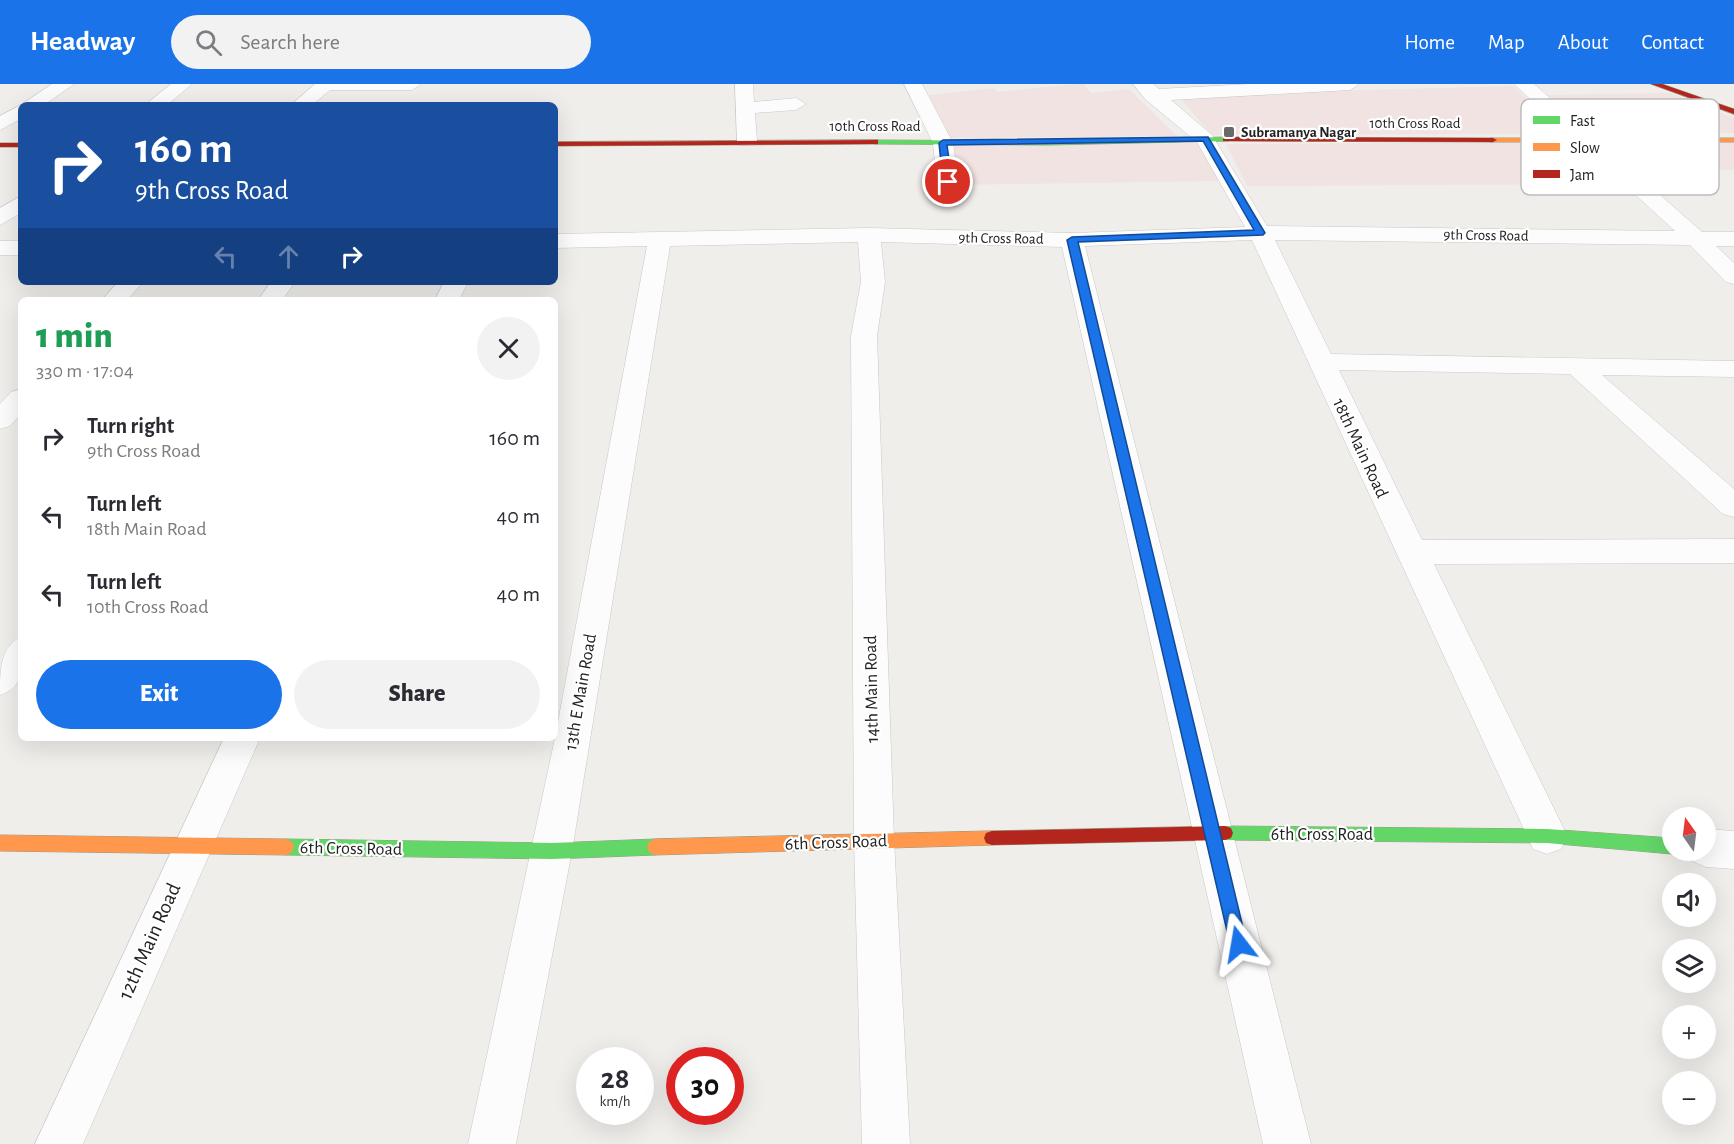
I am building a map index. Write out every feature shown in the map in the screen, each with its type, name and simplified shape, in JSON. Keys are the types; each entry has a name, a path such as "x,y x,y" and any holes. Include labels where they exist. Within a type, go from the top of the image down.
{"street":[{"path":"36,102 65,84"},
{"path":"159,102 183,84"},
{"path":"305,102 325,85 412,84"},
{"path":"744,84 747,141"},
{"path":"913,84 943,143 950,201"},
{"path":"1147,90 1350,84"},
{"path":"1523,84 1540,99"},
{"path":"1655,84 1697,99"},
{"name":"18th Main Road","path":"1147,90 1205,139 1260,233 1547,836"},
{"path":"745,108 796,104"},
{"path":"1719,107 1734,112"},
{"path":"0,124 18,113"},
{"name":"10th Cross Road","path":"558,144 747,141 1048,143 1205,139 1521,141"},
{"name":"10th Cross Road","path":"1719,140 1734,140"},
{"path":"0,145 18,145"},
{"path":"1648,195 1696,238 1734,277"},
{"path":"0,219 18,205"},
{"name":"9th Cross Road","path":"558,241 869,235 1072,240 1260,233 1734,239"},
{"name":"14th Main Road","path":"869,235 873,282 864,336 874,840 886,1144"},
{"name":"13th E Main Road","path":"492,1144 552,851 660,238"},
{"path":"1072,240 1287,1144"},
{"path":"0,248 18,248"},
{"path":"117,297 128,285"},
{"path":"1321,362 1734,369"},
{"path":"1576,366 1734,506"},
{"path":"0,420 18,401"},
{"path":"1411,552 1734,551"},
{"path":"0,681 18,655"},
{"name":"12th Main Road","path":"59,1144 191,846 241,741"},
{"name":"6th Cross Road","path":"0,843 552,851 874,840 1212,833 1547,836 1662,845"}],"shaded area":[{"path":"1084,84 1091,93 1129,89 1177,136 950,138 929,95 994,88 997,92"},
{"path":"1513,86 1528,99 1521,99 1521,134 1212,135 1177,95"},
{"path":"1670,93 1685,99 1550,99 1546,95"},
{"path":"1719,112 1734,118 1734,133 1719,133"},
{"path":"1521,142 1521,185 1247,186 1226,144"},
{"path":"1719,142 1734,142 1734,170 1719,170"},
{"path":"1203,143 1223,181 958,185 952,146"}],"traffic: fast":[{"path":"875,142 1048,143 1226,139"},
{"path":"1225,833 1547,836 1662,845"},
{"path":"286,847 552,851 655,847"}],"traffic: slow":[{"path":"1493,140 1521,140"},
{"path":"1719,140 1734,140"},
{"path":"655,847 992,838"},
{"path":"0,843 286,847"}],"traffic: jam":[{"path":"1655,84 1697,99"},
{"path":"1719,107 1734,112"},
{"path":"1226,139 1493,140"},
{"path":"558,144 875,142"},
{"path":"0,145 18,145"},
{"path":"992,838 1225,833"}],"place":[{"name":"Subramanya Nagar","path":"1229,132"}],"route":[{"path":"948,182 943,143 1205,139 1260,233 1072,240 1239,944"}]}
